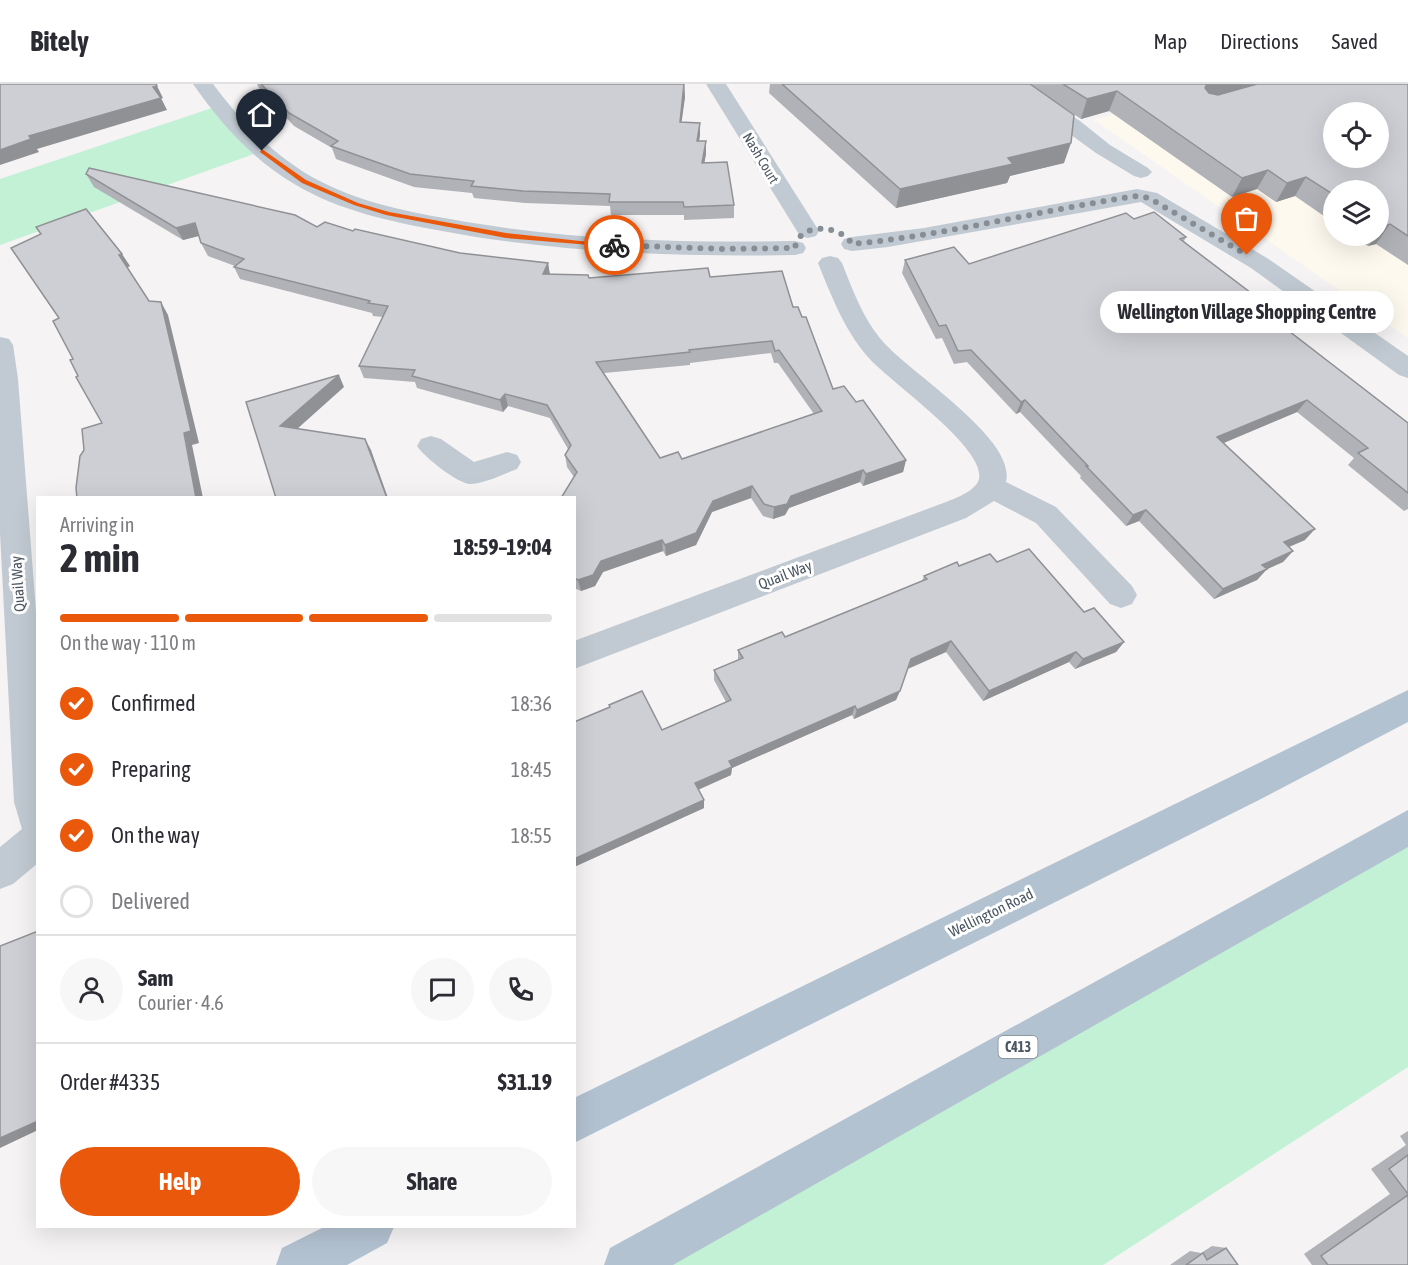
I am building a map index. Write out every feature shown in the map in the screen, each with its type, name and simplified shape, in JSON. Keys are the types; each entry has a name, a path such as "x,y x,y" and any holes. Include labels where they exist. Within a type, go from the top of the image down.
{"main road":[{"name":"Wellington Road","path":"576,1120 1244,789 1408,705"},
{"name":"C413","path":"627,1265 1408,827"},
{"path":"299,1265 369,1228"}],"street":[{"path":"203,84 253,142 285,169 331,194 388,214 455,228 533,239 699,249 824,237 934,234 1153,186"},
{"name":"Nash Court","path":"716,84 824,237"},
{"path":"1011,84 1080,130 1153,186 1192,221 1284,280 1408,369"},
{"path":"1103,149 1119,180"},
{"path":"1046,210 1119,180 1128,173 1153,186"},
{"path":"824,237 849,255 830,263 808,260 824,237"},
{"path":"830,263 838,285 876,351 898,373 955,419 985,452 992,466 993,480 990,486 1046,515 1121,595"},
{"name":"Quail Way","path":"0,345 5,390 32,802 36,816"},
{"path":"431,446 469,486 507,462"},
{"name":"Quail Way","path":"576,654 956,510 973,503 984,495 990,486"},
{"path":"0,871 36,841"}],"shaded area":[{"path":"1408,84 1408,338 1094,120 1182,95"}],"green space":[{"path":"221,105 262,151 0,245 0,179"},
{"path":"1408,827 1408,1067 1103,1265 635,1265"}],"building":[{"path":"0,84 156,84 157,86 153,87 161,98 29,136 31,139 0,150"},
{"path":"261,84 684,84 680,122 700,123 697,141 706,141 702,163 727,162 734,205 684,207 683,202 609,202 610,194 523,191 471,186 474,181 410,174 331,146 338,141 289,113"},
{"path":"782,84 1030,84 1074,115 1071,143 1008,158 1013,164 900,189"},
{"path":"1063,84 1207,84 1205,88 1209,93 1218,95 1257,84 1408,84 1408,236 1389,224 1389,180 1323,180 1323,188 1306,177 1287,183 1268,170 1242,178 1117,91 1087,99"},
{"path":"89,168 295,215 317,227 325,222 353,231 355,229 460,253 548,263 543,274 588,275 589,278 708,268 710,277 782,271 793,307 798,307 802,317 806,317 833,389 844,386 856,402 863,400 906,460 866,474 863,470 791,496 787,504 774,507 764,504 752,486 713,501 696,533 665,545 662,540 601,561 593,575 578,580 576,579 576,496 562,496 577,472 565,455 571,445 547,405 505,394 500,400 412,376 415,370 359,366 388,306 368,303 370,301 234,267 244,259 201,243 195,223 176,228 86,174","holes":["772,341 775,351 779,350 822,411 682,459 678,452 660,458 596,362"]},
{"path":"86,209 122,254 119,255 149,301 161,302 191,431 184,433 196,496 77,496 80,456 84,450 82,429 102,423 76,377 78,376 70,360 73,359 53,321 59,318 11,248 41,234 36,227"},
{"path":"1154,212 1186,237 1180,239 1284,318 1276,321 1408,423 1408,493 1358,453 1368,448 1307,400 1217,437 1315,529 1284,542 1293,551 1262,565 1267,569 1223,589 1146,510 1133,515 1025,400 1021,402 971,350 958,351 946,325 939,326 905,260 954,247 969,264 1126,213 1134,219"},
{"path":"339,375 280,426 365,439 386,496 275,496 246,402"},
{"path":"1029,549 1084,612 1094,608 1124,642 1083,659 1076,652 989,691 951,641 911,659 900,691 857,710 855,706 729,761 732,767 695,783 704,800 576,858 576,721 642,691 662,730 731,700 714,670 743,658 738,650 782,632 785,637 927,579 924,576 957,562 959,566 990,554 997,562"},
{"path":"36,932 36,1122 0,1138 0,946"},
{"path":"1408,1155 1408,1194 1389,1169"},
{"path":"1408,1195 1408,1265 1328,1265 1321,1256"},
{"path":"1226,1248 1238,1265 1186,1265 1203,1253 1207,1260"}],"way so far":[{"path":"614,245 722,249 795,248 798,237 808,231 818,229 843,234 852,244 888,241 934,234 1046,210 1137,196 1149,198 1192,221 1247,255"}],"place":[{"name":"Wellington Village Shopping Centre","path":"1247,255"}],"route":[{"path":"262,151 304,181 356,204 388,214 506,236 614,245"}]}
